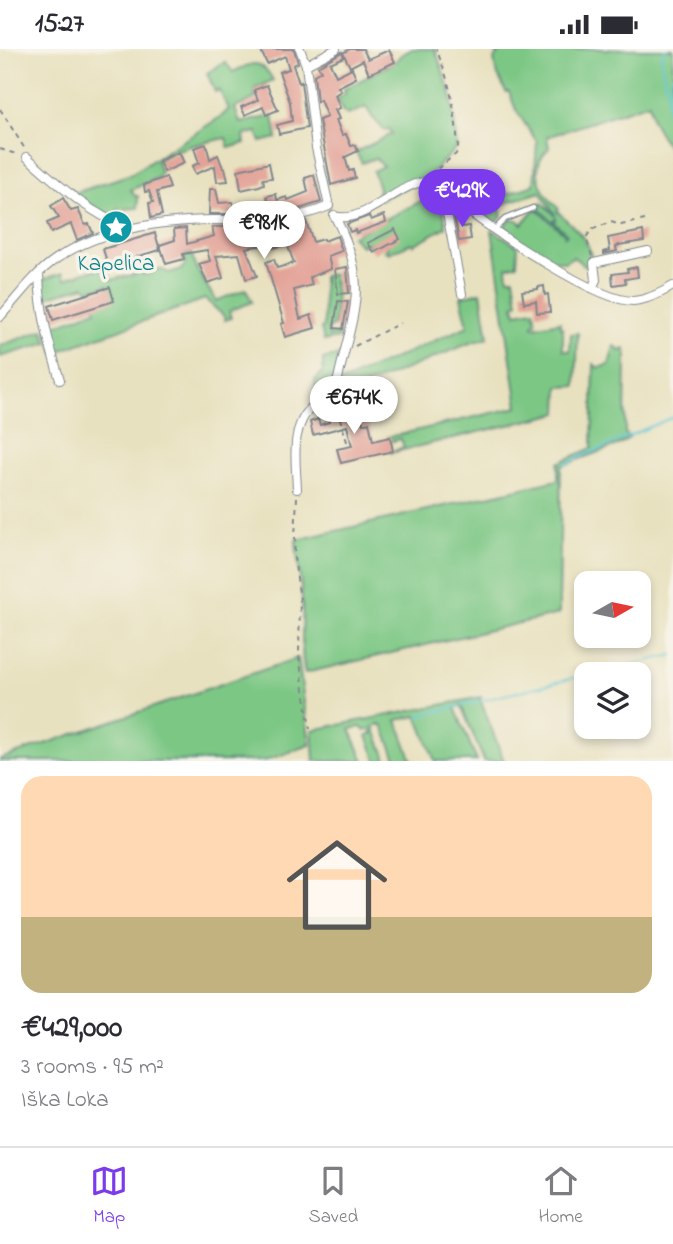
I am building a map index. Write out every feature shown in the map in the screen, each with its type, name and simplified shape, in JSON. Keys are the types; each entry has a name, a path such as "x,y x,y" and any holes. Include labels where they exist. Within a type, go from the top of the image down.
{"street":[{"path":"297,489 297,434 307,412 316,403 333,394 358,291 352,257 330,206 316,148 306,65 300,49"},
{"path":"306,65 336,49"},
{"path":"27,157 85,207 128,228"},
{"path":"334,216 345,218 360,215 412,186 430,182 438,185 495,229 568,276 592,288 631,301 650,297 673,286"},
{"path":"443,191 462,294"},
{"path":"0,317 55,260 83,245 128,228 174,222 257,222 315,212 330,206"},
{"path":"592,288 596,280 594,263 648,251"},
{"path":"39,274 40,306 60,380"}],"lane":[{"path":"495,229 505,219 533,208"}],"path":[{"path":"430,182 433,172 456,154 458,148 452,94 436,49"},
{"path":"0,109 25,149 27,157"},
{"path":"0,149 27,157"},
{"path":"594,263 586,238 591,230 614,221 621,225 645,220"},
{"path":"346,344 354,346 400,323"},
{"path":"333,394 348,445"},
{"path":"297,489 294,557 300,599 299,656 310,729"}],"green space":[{"path":"412,49 435,49 451,94 457,147 428,177 380,200 373,171 383,166 375,158 362,163 356,152 392,134 389,129 384,130 366,107 348,115 343,112 337,99 345,94 344,89 395,62"},
{"path":"502,49 673,49 673,161 652,120 649,103 547,137 549,148 539,163 539,179 546,195 558,208 557,211 586,242 591,266 586,266 573,257 564,262 546,259 501,230 510,219 522,224 535,208 565,234 564,237 567,234 554,222 556,217 552,221 537,207 542,203 556,216 540,192 499,205 502,216 493,224 467,207 534,185 537,142 516,110 496,71 494,59"},
{"path":"225,62 233,72 256,64 269,73 273,80 254,89 256,98 235,108 240,123 273,116 277,138 261,142 257,132 244,135 245,143 229,148 226,138 190,146 165,156 157,161 161,173 159,177 131,190 138,196 138,208 118,209 117,220 72,194 131,174 222,116 229,109 219,90 215,92 207,73"},
{"path":"439,192 446,227 413,245 411,243 389,253 385,251 388,247 385,242 371,248 367,243 361,246 352,236"},
{"path":"492,230 518,246 517,264 507,267 508,278 514,278 518,303 514,305 516,313 534,310 536,323 533,327 560,322 560,327 563,328 563,350 570,351 571,334 578,333 576,386 559,387 558,413 390,453 404,447 401,439 388,442 388,437 518,407"},
{"path":"191,254 216,301 246,289 252,302 229,311 231,318 225,320 205,299 54,353 47,329 96,310 95,306 110,292 107,285 88,290 85,286 41,299 41,280 63,273 65,279 108,268 110,280 152,273 152,270 161,269 169,273 182,269 186,263 184,256"},
{"path":"333,274 336,299 334,325 328,329 329,336 339,333 339,338 324,341 321,328 324,326 323,276"},
{"path":"481,292 488,338 367,385 371,403 369,422 362,423 358,409 347,412 347,409 344,409 339,383 468,326 461,297"},
{"path":"43,330 48,343 0,357 0,346"},
{"path":"614,346 619,351 625,349 625,433 629,438 620,444 561,466 559,614 305,673 296,540 558,480 558,463 592,448 594,364 598,368 609,365"},
{"path":"341,355 332,390 315,400 315,380 323,372 323,359"},
{"path":"298,658 310,745 264,761 0,761 0,759"},
{"path":"481,697 504,761 484,761 461,705 455,708 477,761 435,761 417,716 397,720 412,761 397,761 383,726 379,725 374,727 387,761 377,761 367,736 373,733 371,729 365,731 361,727 350,729 364,761 314,761 312,730"}],"building":[{"path":"260,49 294,49 298,63 293,65 299,83 301,82 307,128 279,134 277,125 292,121 290,102 279,72 289,69 285,56 267,64"},
{"path":"350,49 363,49 368,59 389,50 395,62 369,74 363,60 350,67 343,53"},
{"path":"342,52 344,57 330,63 336,76 352,68 356,78 338,87 341,91 335,95 340,108 335,110 339,119 336,120 342,135 346,134 351,146 355,145 358,151 345,157 349,171 353,170 355,178 331,185 319,120 327,117 320,100 317,102 314,75 321,71 318,66"},
{"path":"267,85 278,110 266,115 263,107 245,115 241,107 258,100 254,90"},
{"path":"206,144 210,159 218,155 228,181 217,182 215,166 195,174 192,166 199,163 194,148"},
{"path":"179,152 184,163 164,172 159,161"},
{"path":"269,163 272,178 263,179 264,184 259,186 241,190 238,170"},
{"path":"314,175 321,202 299,209 271,213 267,196 276,194 277,200 287,197 288,200 308,192 305,178"},
{"path":"166,177 170,188 157,192 162,215 151,218 149,203 153,202 149,191 145,192 144,185"},
{"path":"210,189 216,189 219,203 233,202 233,214 209,214"},
{"path":"63,198 71,211 78,209 85,225 89,224 93,233 77,240 71,224 51,233 47,223 59,218 51,206"},
{"path":"460,214 462,227 469,226 471,239 459,241 454,215"},
{"path":"384,215 386,222 356,233 355,230 350,232 347,224 369,216 371,220"},
{"path":"306,221 313,242 337,236 342,251 328,256 331,269 310,277 312,285 294,290 300,319 311,315 315,328 285,337 281,324 284,323 266,262 274,259 277,268 294,263 287,244 265,250 264,245 246,248 257,276 246,279 239,254 216,256 223,278 207,283 199,264 210,261 207,250 183,254 184,259 166,264 160,245 175,240 174,229 186,228 187,244 214,236 212,227 253,227 253,230 267,227 268,231"},
{"path":"395,229 400,239 374,253 368,243"},
{"path":"643,231 644,241 619,245 616,247 617,251 604,254 610,250 608,238"},
{"path":"155,233 160,250 132,258 133,262 109,269 103,249"},
{"path":"347,267 349,293 338,294 335,269"},
{"path":"637,267 638,277 613,285 612,274 628,272 627,269"},
{"path":"544,286 550,312 537,313 536,301 524,303 522,291"},
{"path":"110,287 114,301 53,320 49,306"},
{"path":"338,301 348,302 343,329 334,328"},
{"path":"347,410 348,413 359,410 363,424 369,422 373,441 390,437 393,451 341,463 337,449 352,446 347,426 313,435 310,422 318,419 320,425 329,422 328,416"}],"waterway":[{"path":"665,49 661,58 665,85"},
{"path":"673,74 667,106 673,138"},
{"path":"564,464 673,417"},
{"path":"642,662 673,655"},
{"path":"419,716 574,678"}],"place":[{"name":"Kapelica","path":"116,227"}]}
